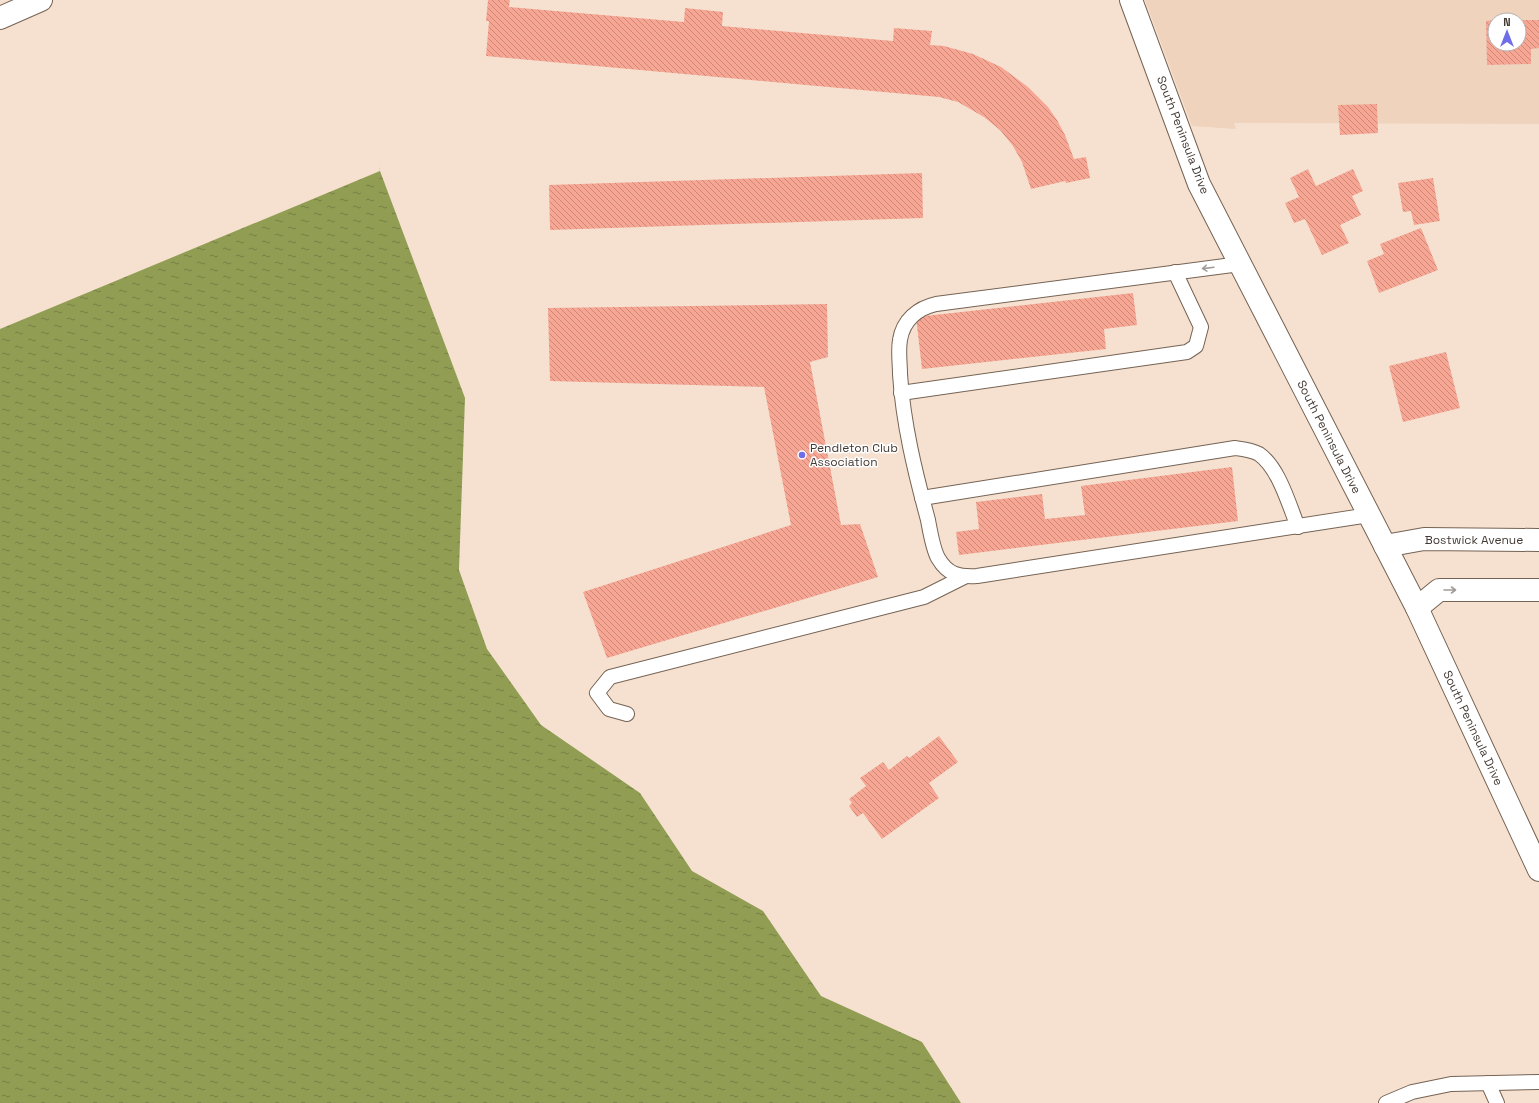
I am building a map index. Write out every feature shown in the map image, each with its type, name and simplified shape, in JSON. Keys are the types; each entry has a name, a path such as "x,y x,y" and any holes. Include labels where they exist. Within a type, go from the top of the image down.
{"main road":[{"path":"0,18 41,0"},
{"name":"South Peninsula Drive","path":"1131,0 1199,184 1417,608 1539,870"},
{"name":"Bostwick Avenue","path":"1385,546 1424,539 1539,540"},
{"path":"1417,608 1440,590 1539,590"}],"lane":[{"path":"964,577 953,574 938,558 910,450 901,393 900,340 908,320 915,312 925,306 1240,264"},
{"path":"901,393 1187,352 1196,346 1201,327 1175,272"},
{"path":"922,498 1235,448 1247,449 1259,454 1275,471 1298,526"},
{"path":"628,714 609,709 597,693 610,677 924,597 964,577 1369,515"},
{"path":"1386,1103 1415,1098 1451,1084 1539,1082"},
{"path":"1488,1083 1497,1103"}],"shaded area":[{"path":"1145,0 1539,0 1539,124 1234,123 1236,129 1192,126"}],"water":[{"path":"0,0 340,0 380,171 465,398 459,570 487,649 541,725 640,793 692,871 763,911 821,996 922,1042 961,1103 0,1103"}],"pier":[{"path":"0,0 342,0 375,140 380,171 0,329"}],"building":[{"path":"488,0 510,0 509,7 684,22 685,8 723,12 722,26 893,41 894,28 932,31 930,45 944,46 973,54 1001,67 1028,87 1048,107 1057,120 1065,135 1074,159 1086,157 1090,178 1066,183 1065,181 1031,189 1022,162 1013,146 1000,130 984,117 958,102 939,97 486,56 489,21 486,21"},
{"path":"1527,20 1539,20 1539,48 1531,49 1531,64 1487,65 1486,21 1487,52 1527,52"},
{"path":"1377,104 1378,133 1340,135 1338,105"},
{"path":"1308,169 1316,186 1353,169 1363,191 1352,196 1361,215 1340,225 1349,243 1322,255 1305,219 1294,223 1285,203 1299,197 1290,178"},
{"path":"922,173 923,218 550,230 549,185"},
{"path":"1433,178 1440,221 1414,225 1411,211 1403,212 1398,183"},
{"path":"1421,228 1438,270 1379,293 1367,261 1384,254 1380,244"},
{"path":"1133,293 1137,325 1104,329 1106,349 922,369 916,317"},
{"name":"Pendleton Club Association","path":"827,304 828,357 810,362 841,525 860,524 878,577 607,658 583,592 791,525 764,387 550,381 548,308"},
{"path":"1446,352 1460,408 1403,422 1389,366"},
{"path":"1232,467 1238,521 959,555 956,532 979,529 976,502 1042,494 1045,519 1085,515 1081,486"},
{"path":"939,736 958,762 929,783 939,798 882,839 863,813 857,817 849,806 852,803 849,799 866,786 860,778 883,762 889,770 907,756 909,758"}],"place":[{"name":"Pendleton Club Association","path":"802,455"}]}
